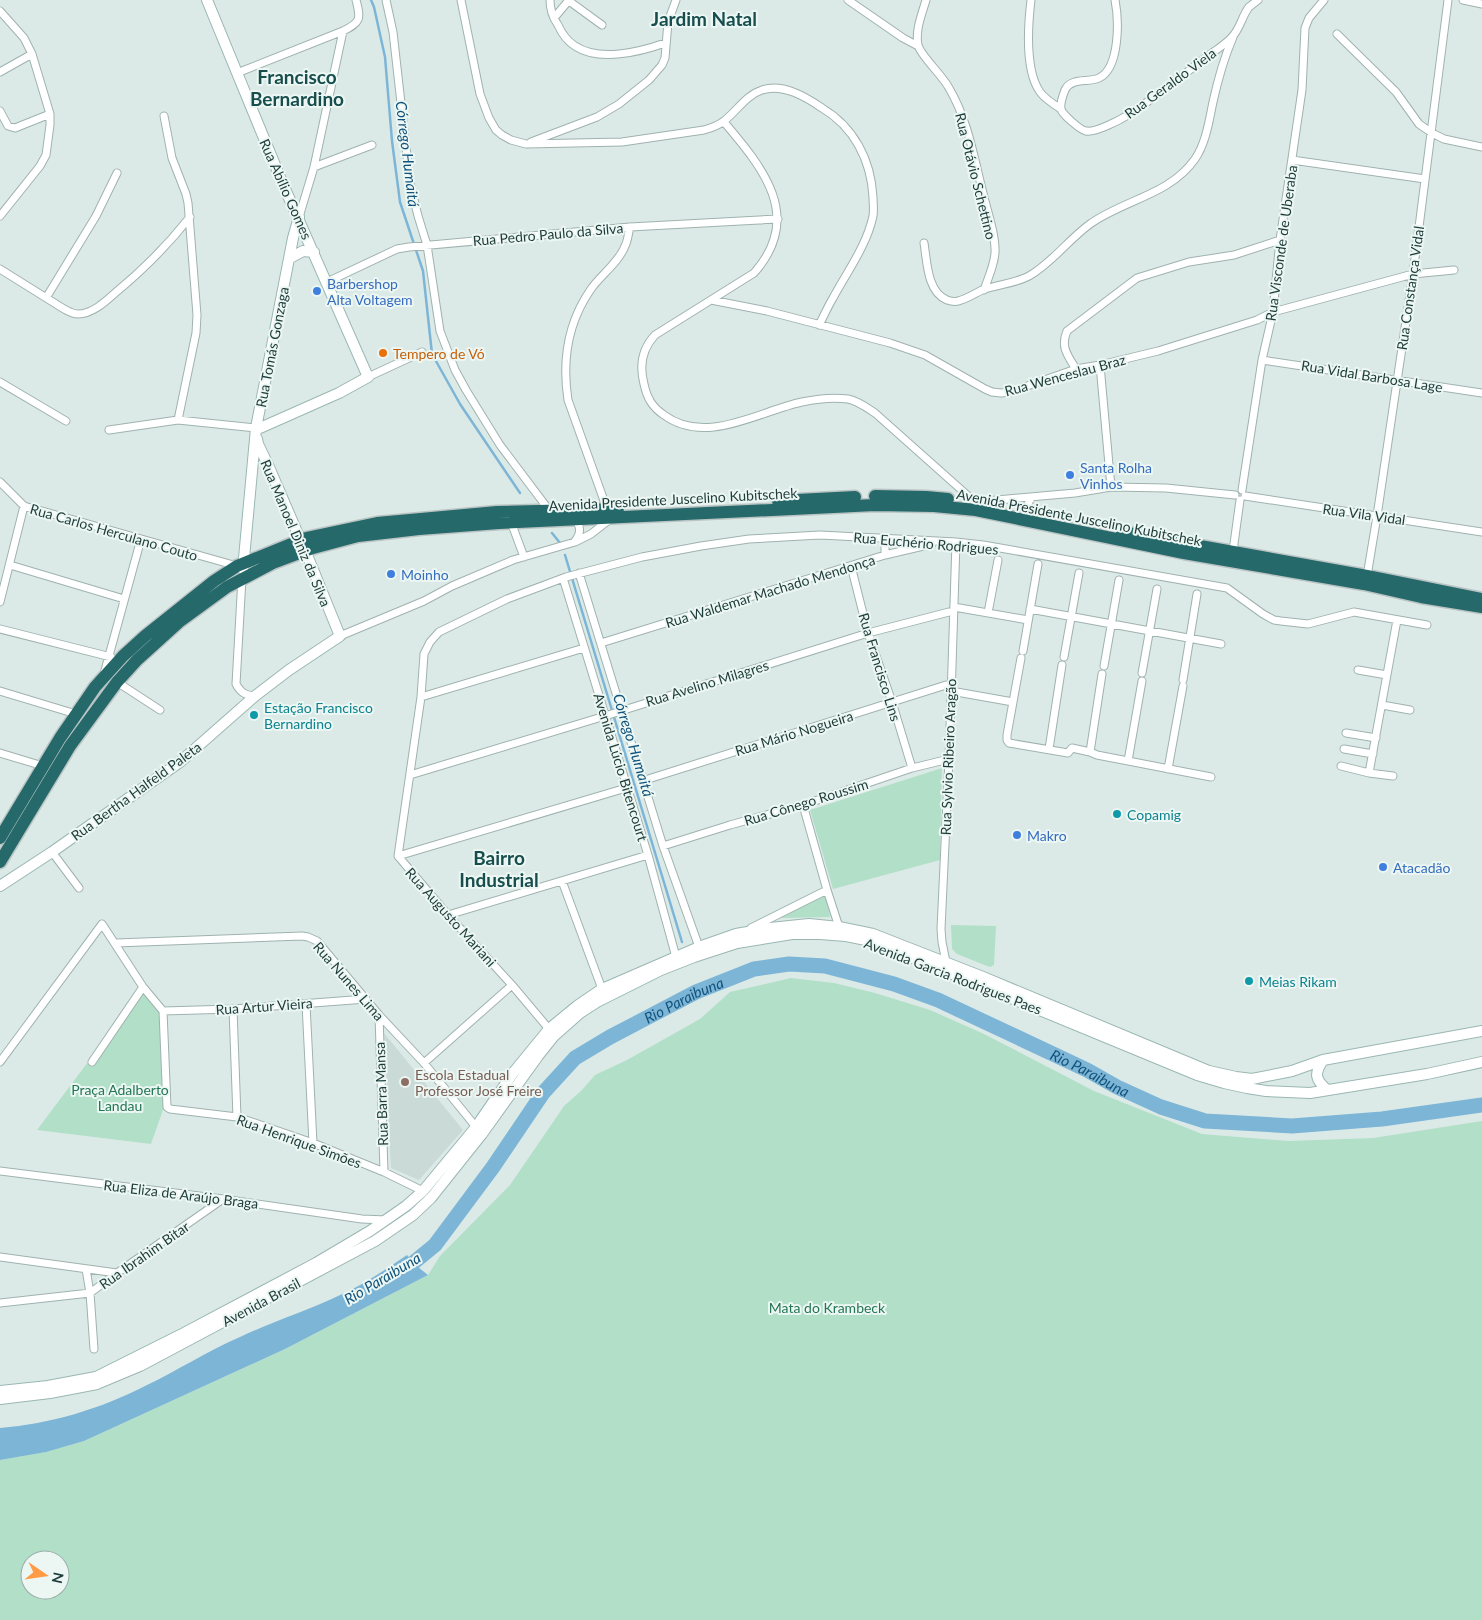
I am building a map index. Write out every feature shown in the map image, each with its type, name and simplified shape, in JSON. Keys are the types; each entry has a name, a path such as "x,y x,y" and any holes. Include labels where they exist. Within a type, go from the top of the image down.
{"highway":[{"name":"Avenida Presidente Juscelino Kubitschek","path":"609,513 816,498 926,497 975,502 1028,514 1482,599"},
{"name":"Avenida Presidente Juscelino Kubitschek","path":"302,545 366,535 511,522 574,514 875,504 934,506 976,510 1184,553 1364,584 1421,598 1482,607"},
{"name":"Avenida Presidente Juscelino Kubitschek","path":"0,838 76,714 103,679 123,656 177,609 214,581 332,531 377,523 444,516 549,510 574,514"},
{"name":"Avenida Presidente Juscelino Kubitschek","path":"0,862 70,746 117,682 137,660 179,622 227,587 241,569"}],"main road":[{"name":"Rua Abílio Gomes","path":"207,0 282,182 368,377"},
{"name":"Rua Tomás Gonzaga","path":"241,569 256,428 299,217"},
{"path":"290,258 302,251 314,252"},
{"path":"256,428 260,428 340,393 368,377"},
{"name":"Rua Manoel Diniz da Silva","path":"256,428 258,444 340,636"},
{"path":"251,484 259,474 273,476"},
{"name":"Rua Bertha Halfeld Paleta","path":"0,886 52,852 180,762 255,696 289,670 340,636"},
{"name":"Avenida Garcia Rodrigues Paes","path":"479,1130 513,1073 548,1029 602,989 698,947 742,933 792,925 809,924 839,927 880,937 945,967 1197,1075 1224,1084 1266,1091 1310,1092 1427,1074 1482,1062"},
{"path":"810,934 815,930 836,930 839,927"},
{"name":"Avenida Garcia Rodrigues Paes","path":"479,1130 554,1036 580,1013 597,1002 661,970 694,957 737,943 792,934 846,936 866,940 945,967 1209,1071 1236,1077 1252,1079 1292,1071 1323,1060 1482,1031"},
{"path":"661,970 670,963 694,954 698,947"},
{"path":"520,1079 531,1056 549,1034 548,1029"},
{"path":"1323,1060 1316,1076 1327,1090"},
{"name":"Avenida Brasil","path":"0,1391 48,1386 96,1377 184,1333 316,1262 370,1231 406,1206 423,1191 479,1130"},
{"name":"Avenida Brasil","path":"0,1398 50,1393 97,1384 140,1366 351,1254 393,1230 423,1207 479,1130"}],"street":[{"path":"237,73 355,25 359,20 356,0"},
{"path":"386,0 393,32 410,183 427,245 440,331 455,370 500,445 549,510"},
{"path":"461,0 480,94 489,118 496,130 511,140 526,144 571,144 648,139 704,130 716,127 724,122 744,101 762,90 773,88 804,96 843,124 862,150 868,165 872,184 873,215 860,250 820,325"},
{"path":"550,0 554,18 564,36 573,45 582,50 595,54 624,54 665,43"},
{"path":"554,18 569,0 602,25"},
{"path":"526,144 597,118 619,104 649,80 662,65 665,58 668,22 676,0"},
{"path":"848,0 902,38 918,46 920,20 926,0"},
{"name":"Rua Geraldo Viela","path":"1031,0 1030,56 1034,80 1040,92 1061,108 1064,114 1082,130 1093,131 1124,118 1154,98 1233,36 1249,8 1258,0"},
{"path":"1061,108 1062,98 1067,86 1077,81 1097,79 1109,70 1117,36 1118,16 1115,0"},
{"name":"Rua Visconde de Uberaba","path":"1232,552 1262,360 1273,312 1280,240 1302,90 1305,28 1309,18 1324,0"},
{"name":"Rua Constança Vidal","path":"1366,576 1378,516 1413,274 1448,0"},
{"path":"1463,0 1482,4"},
{"path":"0,11 24,38 32,54 50,114 50,132 46,155 33,176 0,216"},
{"name":"Rua Tomás Gonzaga","path":"299,217 314,167 343,31"},
{"path":"1337,34 1396,92 1419,124 1444,139 1482,147"},
{"path":"924,243 928,272 933,287 947,300 957,302 984,290 1006,285 1030,275 1048,262 1070,240 1090,224 1163,188 1195,159 1205,136 1225,55 1233,36"},
{"name":"Rua Otávio Schettino","path":"918,46 950,89 962,114 969,137 995,251 994,261 984,290"},
{"path":"0,72 32,54"},
{"path":"0,111 5,123 15,128 50,114"},
{"path":"164,116 172,158 186,194 190,217 196,315 196,333 178,420"},
{"path":"724,122 759,165 774,200 778,219 775,237 765,261 754,273 655,335 645,348 642,368 643,381 647,396 653,406 676,423 693,427 705,427 728,424 803,402 834,399 847,399 858,402 875,413 975,502"},
{"path":"314,167 372,145"},
{"path":"1292,160 1425,179"},
{"path":"46,298 96,216 117,173"},
{"path":"0,269 72,312 85,312 95,308 135,277 165,248 190,217"},
{"name":"Rua Pedro Paulo da Silva","path":"327,282 397,249 409,247 630,228 778,219"},
{"path":"609,513 568,400 566,384 568,342 577,313 591,289 625,247 630,228"},
{"path":"1076,369 1065,351 1064,345 1067,331 1137,278 1189,262 1234,255 1280,240"},
{"name":"Rua Wenceslau Braz","path":"711,300 767,311 873,338 925,356 992,392 1001,393 1010,392 1076,369 1158,351 1257,320 1273,312 1413,274 1454,270"},
{"path":"368,377 422,352"},
{"name":"Rua Vidal Barbosa Lage","path":"1262,360 1482,393"},
{"path":"1100,365 1111,487"},
{"path":"0,382 66,421"},
{"path":"109,430 178,420 256,428"},
{"name":"Rua Carlos Herculano Couto","path":"0,482 24,506 241,569"},
{"name":"Rua Vila Vidal","path":"975,502 1031,498 1111,487 1166,488 1241,495 1482,532"},
{"path":"1028,514 1027,506 1031,498"},
{"path":"0,602 24,506"},
{"name":"Rua Bertha Halfeld Paleta","path":"340,636 424,601 482,573 524,557 575,542 591,534 609,513"},
{"path":"574,514 580,529 579,536 575,542"},
{"path":"511,522 524,557"},
{"name":"Rua Euchério Rodrigues","path":"430,642 439,632 507,599 578,573 701,546 749,539 820,535 983,545 1227,588 1274,620 1293,623 1308,624 1354,612 1427,625"},
{"path":"885,538 885,555"},
{"path":"103,679 141,539"},
{"name":"Rua Waldemar Machado Mendonça","path":"601,643 885,555 940,542"},
{"name":"Rua Sylvio Ribeiro Aragão","path":"945,967 941,930 949,759 948,688 951,610 956,542"},
{"path":"988,613 998,560"},
{"path":"1038,564 1013,702 1007,740 1009,743 1068,753 1072,748 1097,755 1211,777"},
{"path":"10,565 124,599"},
{"name":"Rua Francisco Lins","path":"851,566 868,633 912,768"},
{"name":"Rua Tomás Gonzaga","path":"241,569 236,684 244,695 255,696"},
{"name":"Avenida Lúcio Bitencourt","path":"578,573 642,781 698,947"},
{"path":"1049,749 1079,573"},
{"name":"Avenida Lúcio Bitencourt","path":"564,577 626,788 648,855 676,957"},
{"path":"1090,752 1119,580"},
{"path":"1128,761 1157,589"},
{"path":"1168,769 1197,594"},
{"path":"1030,609 1221,644"},
{"path":"951,610 988,613 1028,620"},
{"name":"Rua Avelino Milagres","path":"410,775 868,633 951,610"},
{"path":"1370,773 1397,620"},
{"path":"0,628 108,657 123,656"},
{"name":"Rua Augusto Mariani","path":"430,642 424,654 421,696 398,856 548,1029"},
{"path":"421,696 584,648"},
{"path":"1358,670 1387,675"},
{"path":"117,682 160,710"},
{"path":"948,688 1013,702"},
{"name":"Rua Mário Nogueira","path":"642,781 892,702 948,688"},
{"path":"0,691 76,714"},
{"path":"1382,705 1410,710"},
{"path":"1346,733 1376,738"},
{"path":"1344,749 1373,754"},
{"path":"0,753 43,766"},
{"name":"Rua Cônego Roussim","path":"663,846 803,805 912,768 949,759"},
{"path":"1341,766 1393,776"},
{"path":"398,856 626,788"},
{"path":"803,805 839,927"},
{"path":"52,852 79,888"},
{"path":"448,915 648,855"},
{"path":"562,880 602,989"},
{"name":"Avenida Garcia Rodrigues Paes","path":"742,933 827,890"},
{"path":"0,1062 102,924 143,986 163,1011"},
{"name":"Rua Nunes Lima","path":"116,943 302,936 317,941 379,1015 424,1062 479,1130"},
{"path":"92,1062 143,986"},
{"path":"424,1062 512,986"},
{"name":"Rua Artur Vieira","path":"163,1011 233,1009 366,999"},
{"path":"306,1004 313,1143"},
{"path":"233,1009 237,1117"},
{"name":"Rua Henrique Simões","path":"163,1011 166,1104 170,1109 237,1117 313,1143 384,1172 423,1191"},
{"name":"Rua Barra Mansa","path":"379,1015 384,1172"},
{"name":"Rua Eliza de Araújo Braga","path":"0,1171 223,1199 362,1219 386,1220"},
{"name":"Rua Ibrahim Bitar","path":"0,1303 90,1293 223,1199"},
{"path":"362,1219 370,1231"},
{"path":"0,1257 117,1273"},
{"path":"86,1269 90,1293 94,1349"}],"shaded area":[{"name":"Escola Estadual Professor José Freire","path":"384,1033 463,1130 419,1180 391,1168"}],"green space":[{"path":"942,768 940,860 833,889 810,810"},
{"path":"826,893 830,917 781,918"},
{"path":"951,925 996,926 994,965 990,967 957,954 952,949"},
{"name":"Mata do Krambeck","path":"791,978 834,983 930,1010 984,1034 1094,1091 1202,1134 1289,1141 1373,1138 1482,1121 1482,1620 0,1620 0,1460 45,1452 84,1441 285,1349 428,1275 440,1256 510,1185 564,1106 595,1075 627,1060 700,1019 730,992"},
{"name":"Praça Adalberto Landau","path":"143,991 160,1012 163,1110 151,1144 37,1130 88,1062 92,1064"}],"water":[{"path":"407,1255 413,1263 428,1275 285,1349 84,1441 46,1452 0,1460 0,1428 56,1419 110,1402 264,1326 347,1292"}],"waterway":[{"name":"Córrego Humaitá","path":"371,0 385,57 392,141 400,202 423,271 432,354 460,404 520,493"},
{"name":"Córrego Humaitá","path":"552,533 560,543"},
{"name":"Córrego Humaitá","path":"565,555 682,942"},
{"name":"Rio Paraibuna","path":"396,1272 413,1263 435,1245 493,1167 543,1093 575,1058 610,1037 696,992 754,969 789,964 825,966 894,984 938,1000 1161,1107 1205,1121 1292,1126 1382,1119 1482,1105"}],"place":[{"name":"Barbershop Alta Voltagem","path":"317,291"},
{"name":"Tempero de Vó","path":"383,353"},
{"name":"Santa Rolha Vinhos","path":"1070,475"},
{"name":"Moinho","path":"391,574"},
{"name":"Estação Francisco Bernardino","path":"254,715"},
{"name":"Copamig","path":"1117,814"},
{"name":"Makro","path":"1017,835"},
{"name":"Atacadão","path":"1383,867"},
{"name":"Meias Rikam","path":"1249,981"},
{"name":"Escola Estadual Professor José Freire","path":"405,1082"}],"district":[{"name":"Jardim Natal","path":"704,18"},
{"name":"Francisco Bernardino","path":"297,87"},
{"name":"Bairro Industrial","path":"499,868"}]}
